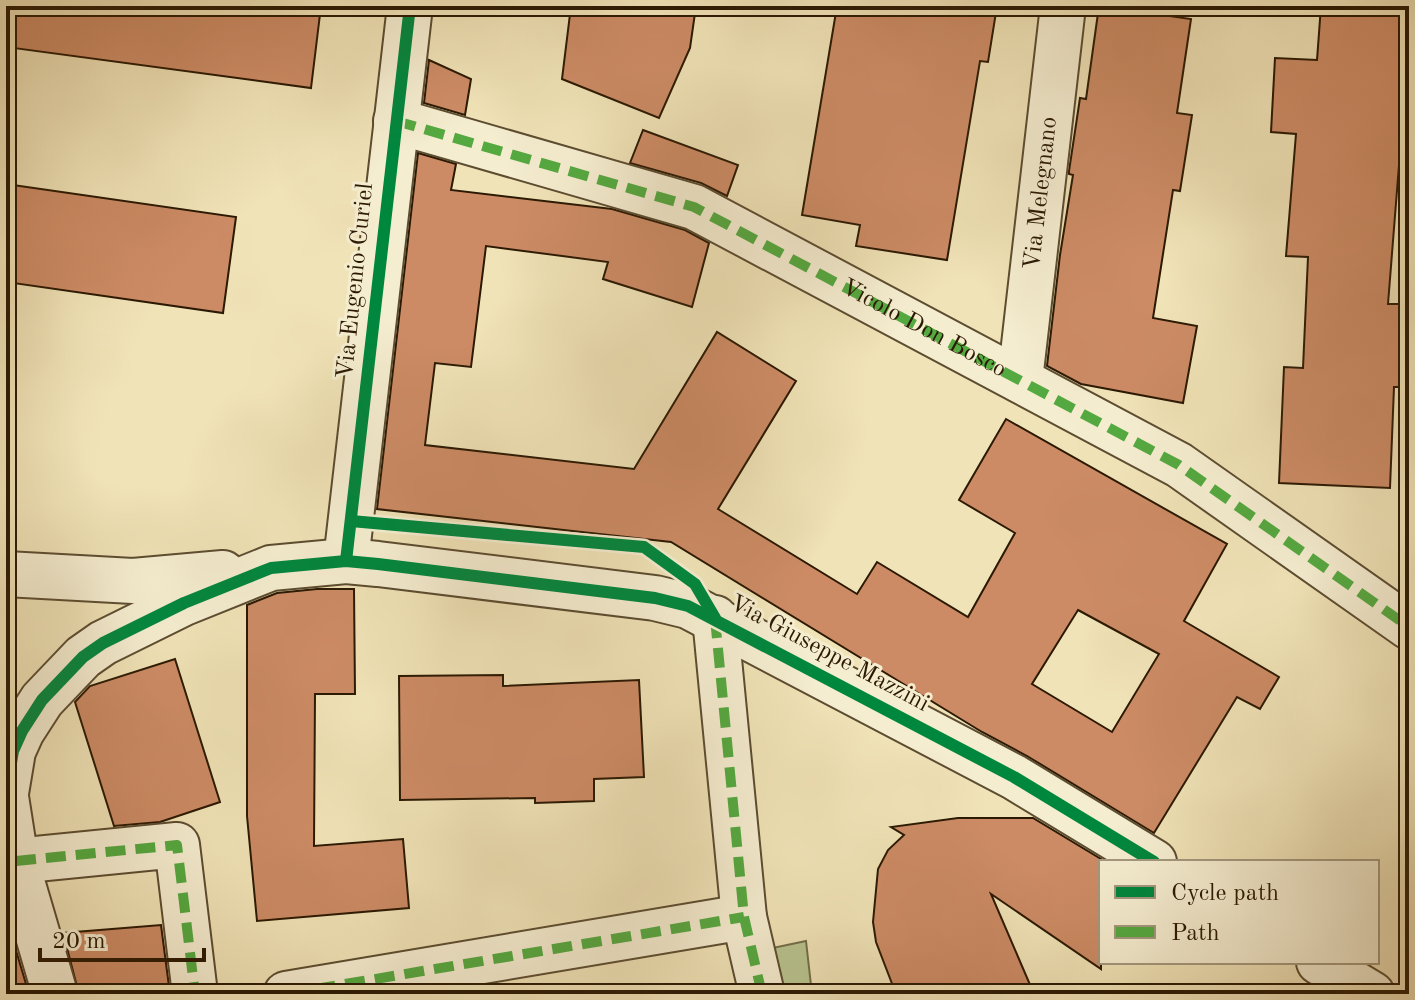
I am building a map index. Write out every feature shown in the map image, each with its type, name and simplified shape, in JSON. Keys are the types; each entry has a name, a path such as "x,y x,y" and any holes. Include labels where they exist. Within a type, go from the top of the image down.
{"street":[{"name":"Via Eugenio Curiel","path":"346,561 410,6"},
{"name":"Via Melegnano","path":"1020,380 1063,6"},
{"name":"Vicolo Don Bosco","path":"396,121 694,207 1179,465 1409,627"},
{"name":"Via Giuseppe Mazzini","path":"55,994 16,861 6,795 13,751 22,731 62,676 103,643 271,568 346,561 655,598 688,606 1014,777 1151,860"},
{"path":"6,574 133,581 271,568"},
{"path":"715,618 744,917 762,994"},
{"path":"16,861 177,845 195,994"},
{"path":"286,994 744,917"},
{"path":"1322,964 1372,994"}],"green space":[{"path":"806,941 812,994 750,994 744,954"}],"building":[{"path":"6,6 321,6 311,88 6,47"},
{"path":"571,6 696,6 690,48 659,118 562,79"},
{"path":"837,6 997,6 988,62 980,61 947,260 856,246 860,225 802,215"},
{"path":"1099,6 1191,19 1177,113 1192,115 1180,191 1173,190 1153,318 1197,326 1183,403 1081,384 1047,366 1073,175 1069,171 1080,98 1086,99"},
{"path":"1321,6 1409,6 1408,140 1401,140 1388,304 1409,304 1409,328 1406,387 1394,387 1390,488 1279,483 1284,367 1303,368 1308,257 1286,256 1296,134 1271,132 1275,58 1317,60"},
{"path":"429,60 471,79 465,115 424,103"},
{"path":"643,130 738,165 727,196 701,183 630,163"},
{"path":"418,153 456,164 451,190 612,209 685,230 709,243 692,307 603,279 608,262 486,246 471,367 435,363 425,445 634,469 717,332 796,381 718,509 857,594 877,562 968,617 1015,533 959,500 1006,419 1227,544 1184,621 1279,677 1260,709 1237,697 1154,833 671,542 377,509","holes":["1078,610 1159,654 1112,732 1032,684"]},
{"path":"6,184 236,217 223,313 6,282"},
{"path":"354,589 355,694 315,694 314,846 403,839 409,908 257,921 247,816 247,605 277,593"},
{"path":"175,659 220,802 160,822 114,826 75,702 90,686"},
{"path":"503,675 503,686 639,680 644,777 594,779 594,801 535,803 535,798 400,800 399,676"},
{"path":"958,818 1033,818 1101,859 1101,969 991,894 1034,994 896,994 876,942 873,922 878,869 888,850 904,835 891,827"},
{"path":"161,925 170,994 79,994 63,933"},
{"path":"12,937 29,994 6,994 6,938"}],"marked path":[{"path":"396,121 694,207 1179,465 1409,627"},
{"path":"715,618 744,917 762,994"},
{"path":"16,861 177,845 195,994"},
{"path":"286,994 744,917"}],"cycle path":[{"path":"346,561 410,6"},
{"path":"351,521 644,547 695,584 715,618"},
{"path":"6,793 13,751 42,700 83,657 103,643 184,603 271,568 346,561 655,598 688,606 1014,777 1151,860"}]}
